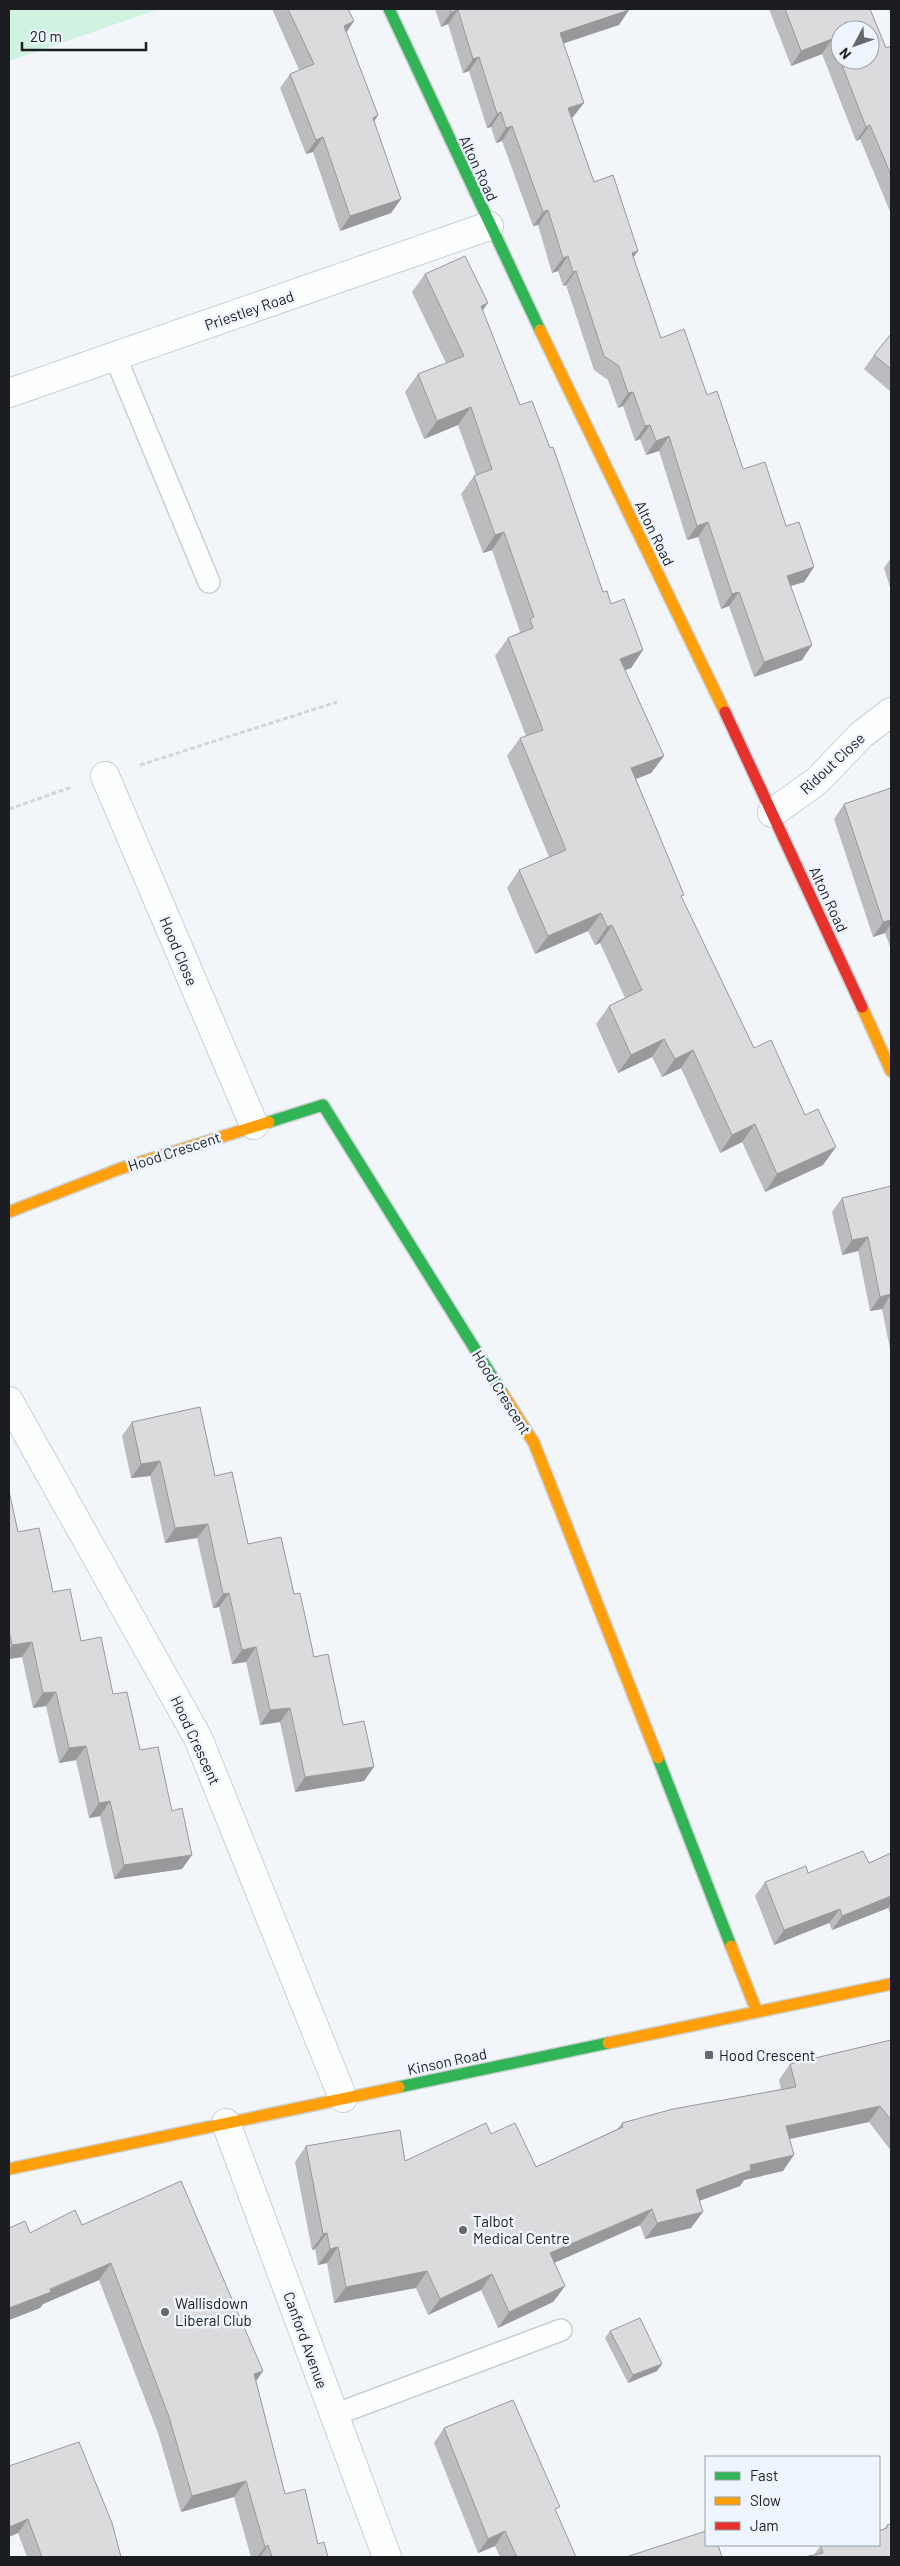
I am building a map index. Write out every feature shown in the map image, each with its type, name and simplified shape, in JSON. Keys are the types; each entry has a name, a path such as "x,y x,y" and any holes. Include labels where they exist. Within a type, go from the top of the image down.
{"street":[{"name":"Alton Road","path":"389,9 489,226 702,663 891,1071"},
{"name":"Priestley Road","path":"9,393 489,226"},
{"name":"Ridout Close","path":"772,813 817,781 861,735 891,712"},
{"name":"Hood Close","path":"105,776 254,1126"},
{"name":"Hood Crescent","path":"9,1212 119,1169 324,1105 534,1443 757,2012"},
{"name":"Hood Crescent","path":"9,1401 198,1738 343,2098"},
{"name":"Kinson Road","path":"9,2169 891,1984"},
{"name":"Canford Avenue","path":"226,2122 387,2557"}],"lane":[{"path":"115,356 209,582"},
{"path":"334,2415 561,2330"}],"path":[{"path":"9,809 105,776 337,702"}],"green space":[{"path":"9,9 159,9 9,61"}],"building":[{"path":"288,9 348,9 354,21 344,26 378,115 373,118 401,199 350,216 323,137 316,140 290,74 314,64"},
{"path":"450,9 629,10 560,33 584,103 568,108 594,182 613,175 638,251 632,253 661,338 684,329 707,395 717,391 743,469 765,462 786,526 799,522 814,567 787,576 812,645 764,662 739,592 732,594 708,522 697,526 669,436 656,441 650,425 645,426 633,392 628,393 619,366 604,356 576,271 573,272 568,256 563,258 548,210 543,212 512,126 506,128 501,112 497,114 479,57 473,59 458,10 451,12"},
{"path":"785,9 870,9 875,20 830,20 830,40 801,51"},
{"path":"880,33 886,48 891,46 891,175 870,125 866,127 844,70 880,70"},
{"path":"465,256 488,303 481,306 520,405 532,401 550,448 553,447 603,592 607,591 611,604 624,599 643,650 620,659 664,756 631,768 684,895 681,896 754,1048 771,1040 805,1115 818,1109 836,1147 777,1174 755,1124 732,1135 693,1050 675,1059 664,1039 631,1055 609,1006 642,990 612,925 607,927 601,913 548,936 519,870 566,850 520,738 543,730 508,638 533,628 530,619 534,617 504,532 495,535 474,476 492,469 471,407 437,421 418,374 464,356 425,274"},
{"path":"891,334 891,369 874,355"},
{"path":"891,788 891,920 883,922 844,804"},
{"path":"891,1186 891,1294 880,1297 868,1237 852,1240 842,1198"},
{"path":"200,1407 215,1476 232,1472 248,1544 281,1537 294,1594 300,1593 314,1657 328,1654 343,1725 364,1721 374,1767 305,1777 290,1708 270,1710 256,1647 242,1650 229,1593 223,1594 208,1524 175,1528 160,1461 141,1464 132,1422"},
{"path":"9,1491 18,1532 39,1528 53,1592 70,1589 81,1641 101,1637 113,1694 127,1692 140,1750 158,1747 172,1811 182,1808 192,1855 124,1865 110,1801 99,1803 86,1746 69,1748 56,1692 43,1693 32,1642 12,1645 9,1630"},
{"path":"863,1851 869,1863 891,1853 891,1896 842,1916 840,1909 784,1930 765,1882 806,1866 808,1873"},
{"path":"891,2040 891,2120 880,2106 786,2126 794,2155 750,2165 751,2170 696,2190 703,2212 657,2223 652,2209 550,2253 565,2286 509,2312 492,2274 440,2299 427,2271 346,2287 338,2247 330,2249 327,2233 323,2234 306,2146 400,2130 405,2161 486,2123 491,2134 515,2123 536,2167 623,2127 622,2123 673,2109 796,2087 790,2064"},
{"path":"181,2181 263,2371 254,2374 285,2494 305,2489 318,2544 324,2542 328,2557 272,2557 268,2545 265,2547 246,2481 192,2496 169,2417 111,2263 50,2289 51,2292 9,2308 9,2228 25,2221 30,2233 75,2210 82,2225"},
{"path":"640,2318 662,2364 633,2375 610,2331"},
{"path":"513,2400 560,2507 555,2509 576,2557 517,2557 505,2531 488,2539 444,2428"},
{"path":"79,2442 112,2523 121,2557 42,2557 28,2519 9,2527 9,2466"},
{"path":"891,2524 891,2557 804,2557 823,2553 821,2546 880,2546 880,2531 887,2528 887,2525"},
{"path":"705,2531 705,2546 718,2546 722,2557 626,2557"}],"traffic: fast":[{"path":"389,9 540,330"},
{"path":"269,1122 323,1105 503,1394"},
{"path":"658,1758 731,1946"},
{"path":"399,2087 608,2043"}],"traffic: slow":[{"path":"540,330 725,712"},
{"path":"862,1007 891,1071"},
{"path":"9,1212 119,1169 269,1122"},
{"path":"503,1394 534,1443 658,1758"},
{"path":"731,1946 757,2012"},
{"path":"608,2043 891,1984"},
{"path":"9,2169 399,2087"}],"traffic: jam":[{"path":"725,712 862,1007"}],"place":[{"name":"Hood Crescent","path":"709,2055"},
{"name":"Talbot Medical Centre","path":"463,2230"},
{"name":"Wallisdown Liberal Club","path":"165,2312"}]}
